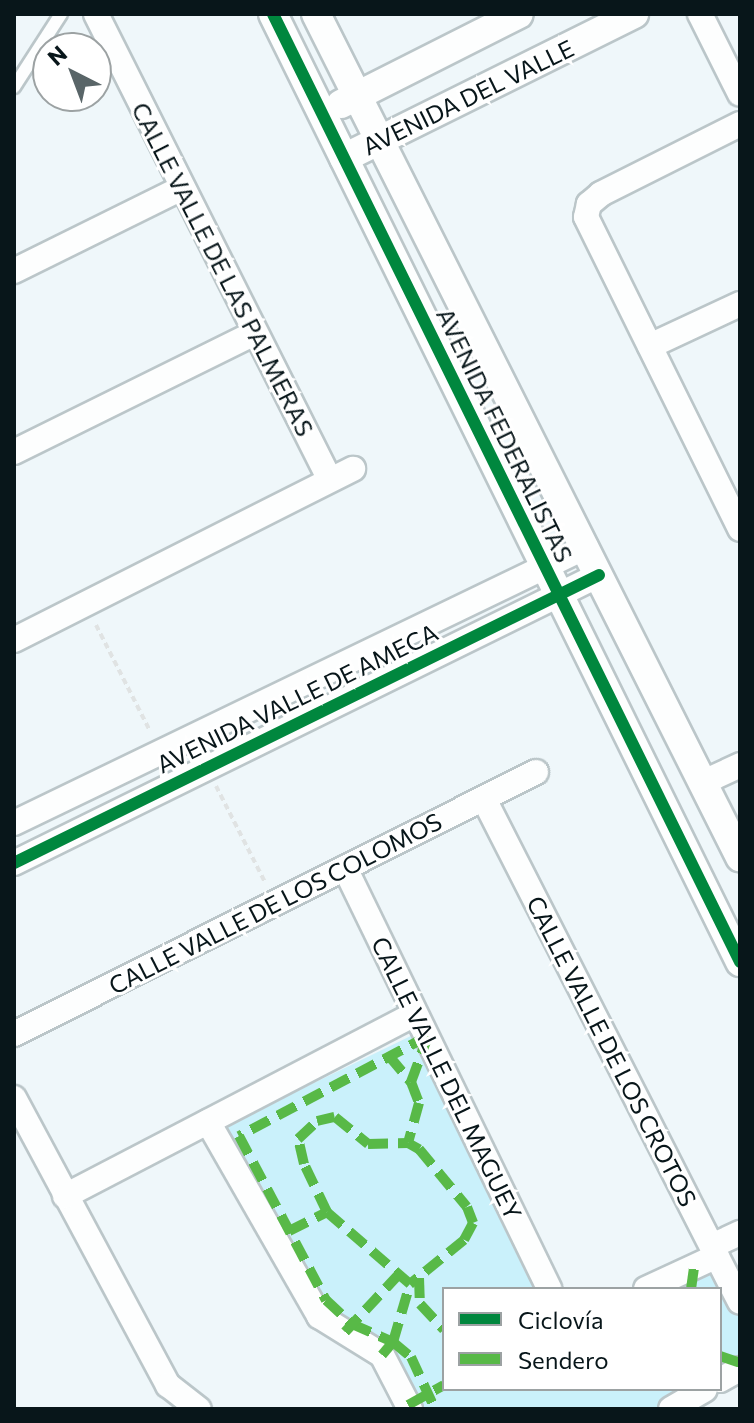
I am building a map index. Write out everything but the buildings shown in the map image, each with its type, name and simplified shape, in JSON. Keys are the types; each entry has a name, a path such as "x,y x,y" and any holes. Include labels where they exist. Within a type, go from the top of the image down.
{"street":[{"name":"AVENIDA FEDERALISTAS","path":"273,14 740,962"},
{"name":"AVENIDA FEDERALISTAS","path":"316,14 740,857"},
{"name":"AVENIDA DEL VALLE","path":"322,113 519,14"},
{"name":"AVENIDA DEL VALLE","path":"344,158 634,14"},
{"path":"700,14 740,94"},
{"name":"CALLE VALLE DE LAS PALMERAS","path":"99,15 182,188 330,480"},
{"path":"740,124 601,194 589,204 586,217 740,529"},
{"path":"14,271 182,188"},
{"path":"650,346 740,304"},
{"path":"14,452 255,333"},
{"path":"14,640 353,469"},
{"name":"AVENIDA VALLE DE AMECA","path":"14,823 586,547"},
{"name":"AVENIDA VALLE DE AMECA","path":"14,863 599,575"},
{"path":"704,782 740,765"},
{"name":"CALLE VALLE DE LOS COLOMOS","path":"14,1034 536,772"},
{"name":"CALLE VALLE DE LOS CROTOS","path":"484,799 724,1261 740,1302"},
{"name":"CALLE VALLE DEL MAGUEY","path":"345,868 548,1287"},
{"path":"65,1196 415,1014"},
{"path":"14,1098 168,1385 199,1409"},
{"path":"208,1122 319,1316 382,1355 410,1409"},
{"path":"652,1287 724,1261 740,1233"},
{"path":"722,1379 740,1369"},
{"path":"671,1409 702,1391"}],"lane":[{"path":"14,87 61,14"}],"path":[{"path":"85,605 160,751"},
{"path":"206,766 275,903"}],"shaded area":[{"path":"419,1032 537,1287 442,1287 442,1391 690,1391 658,1409 417,1409 385,1351 323,1312 219,1129"},
{"path":"719,1271 740,1314 740,1362 722,1372 722,1287 681,1287"}],"marked path":[{"path":"428,1036 239,1136 326,1300 352,1324 393,1342 411,1357 435,1409"},
{"path":"411,1082 428,1036"},
{"path":"389,1056 411,1082 419,1103 408,1143"},
{"path":"335,1117 368,1144 408,1143 419,1149 467,1207 473,1223 464,1240 410,1284 327,1212 304,1164 298,1139 317,1121 335,1117"},
{"path":"289,1231 327,1212"},
{"path":"691,1287 694,1267"},
{"path":"345,1332 399,1274"},
{"path":"419,1278 420,1304 442,1328"},
{"path":"382,1355 393,1342 410,1284"},
{"path":"722,1357 740,1363"},
{"path":"408,1405 442,1386"}],"cycle path":[{"path":"273,14 740,962"},
{"path":"14,863 599,575"}]}
